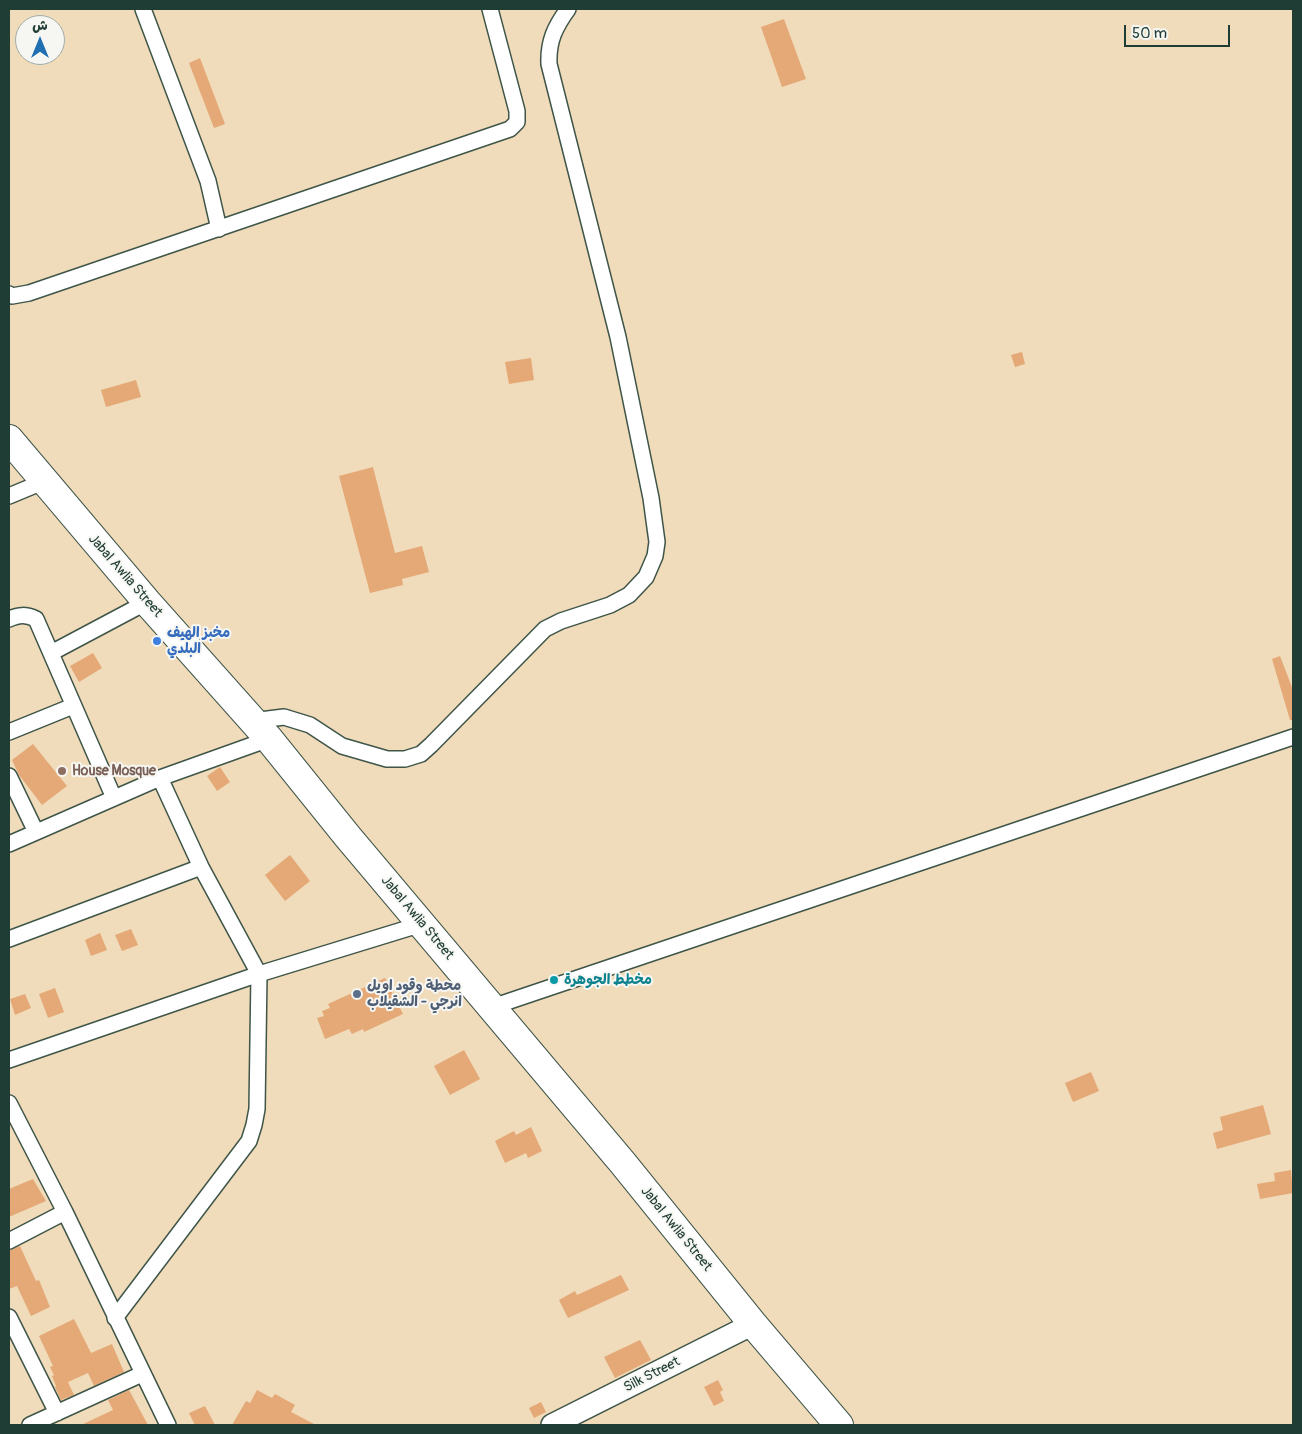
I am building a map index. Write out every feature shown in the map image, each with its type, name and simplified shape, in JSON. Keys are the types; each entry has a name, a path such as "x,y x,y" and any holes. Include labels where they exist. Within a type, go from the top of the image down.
{"highway":[{"name":"Jabal Awlia Street","path":"9,439 146,602 261,730 348,837 622,1162 753,1324 839,1425"}],"street":[{"path":"143,9 208,181 219,229"},
{"path":"9,294 12,296 29,294 510,129 517,122 517,111 490,9"},
{"path":"9,844 160,778 261,730 284,717 310,725 342,746 387,759 404,759 420,754 432,745 545,629 560,621 610,605 629,595 646,577 657,542 649,489 618,337 549,64 550,40 555,26 568,9"},
{"path":"9,496 45,481"},
{"path":"51,653 146,602"},
{"path":"9,619 27,615 36,618 114,798"},
{"path":"9,732 74,706"},
{"path":"492,1007 1293,737"},
{"path":"9,776 36,832"},
{"path":"115,1318 249,1141 257,1109 259,974 201,867 160,778"},
{"path":"9,939 201,867"},
{"path":"10,1055 259,974 422,924"},
{"path":"9,1103 13,1120 65,1212 168,1425"},
{"path":"9,1241 65,1212"},
{"path":"9,1317 57,1413"},
{"name":"Silk Street","path":"558,1424 753,1324"},
{"path":"30,1425 142,1374"}],"building":[{"path":"784,19 806,79 782,87 761,27"},
{"path":"200,58 225,124 214,128 189,63"},
{"path":"1022,352 1025,364 1015,367 1011,355"},
{"path":"531,358 534,380 509,384 505,362"},
{"path":"136,380 141,397 106,407 101,390"},
{"path":"373,467 395,553 422,546 429,572 402,579 403,585 370,593 339,476"},
{"path":"93,653 102,668 79,682 70,666"},
{"path":"1280,656 1293,690 1293,720 1290,720 1272,659"},
{"path":"33,744 67,786 42,805 19,775 12,760"},
{"path":"220,767 230,782 217,791 207,776"},
{"path":"290,855 310,881 285,901 265,875"},
{"path":"131,929 138,945 122,951 115,935"},
{"path":"100,933 107,950 91,956 85,940"},
{"path":"385,978 403,1014 364,1032 363,1029 352,1034 349,1029 325,1039 317,1018 324,1016 322,1011 330,1008 328,1004"},
{"path":"55,988 64,1012 48,1018 39,994"},
{"path":"25,994 31,1008 15,1015 10,999"},
{"path":"464,1050 480,1079 450,1095 434,1066"},
{"path":"1091,1072 1099,1091 1073,1102 1065,1083"},
{"path":"1263,1105 1271,1134 1217,1149 1213,1133 1223,1130 1220,1117"},
{"path":"531,1127 542,1151 528,1158 526,1153 505,1163 495,1141 514,1131 516,1135"},
{"path":"1291,1170 1293,1193 1260,1199 1257,1184 1275,1181 1274,1173"},
{"path":"33,1179 46,1201 9,1217 9,1189"},
{"path":"20,1246 36,1281 39,1280 50,1307 31,1316 17,1286 9,1289 9,1250"},
{"path":"621,1275 629,1290 568,1318 559,1300 575,1291 577,1295"},
{"path":"74,1319 91,1353 112,1344 124,1372 94,1386 88,1373 68,1382 74,1395 61,1400 52,1376 54,1375 50,1367 53,1366 39,1336"},
{"path":"640,1340 651,1360 615,1378 604,1357"},
{"path":"718,1380 723,1390 720,1392 724,1401 714,1406 704,1387"},
{"path":"129,1390 148,1425 81,1425 113,1410 108,1400"},
{"path":"257,1390 272,1398 275,1394 295,1405 291,1412 316,1425 232,1425 246,1401 250,1403"},
{"path":"541,1402 546,1412 534,1418 529,1408"},
{"path":"205,1406 215,1425 195,1425 189,1413"}],"place":[{"name":"مخبز الهيف البلدي","path":"157,641"},
{"name":"House Mosque","path":"62,771"},
{"name":"مخطط الجوهرة","path":"554,980"},
{"name":"محطة وقود اويل انرجي - الشقيلاب","path":"357,994"}]}
